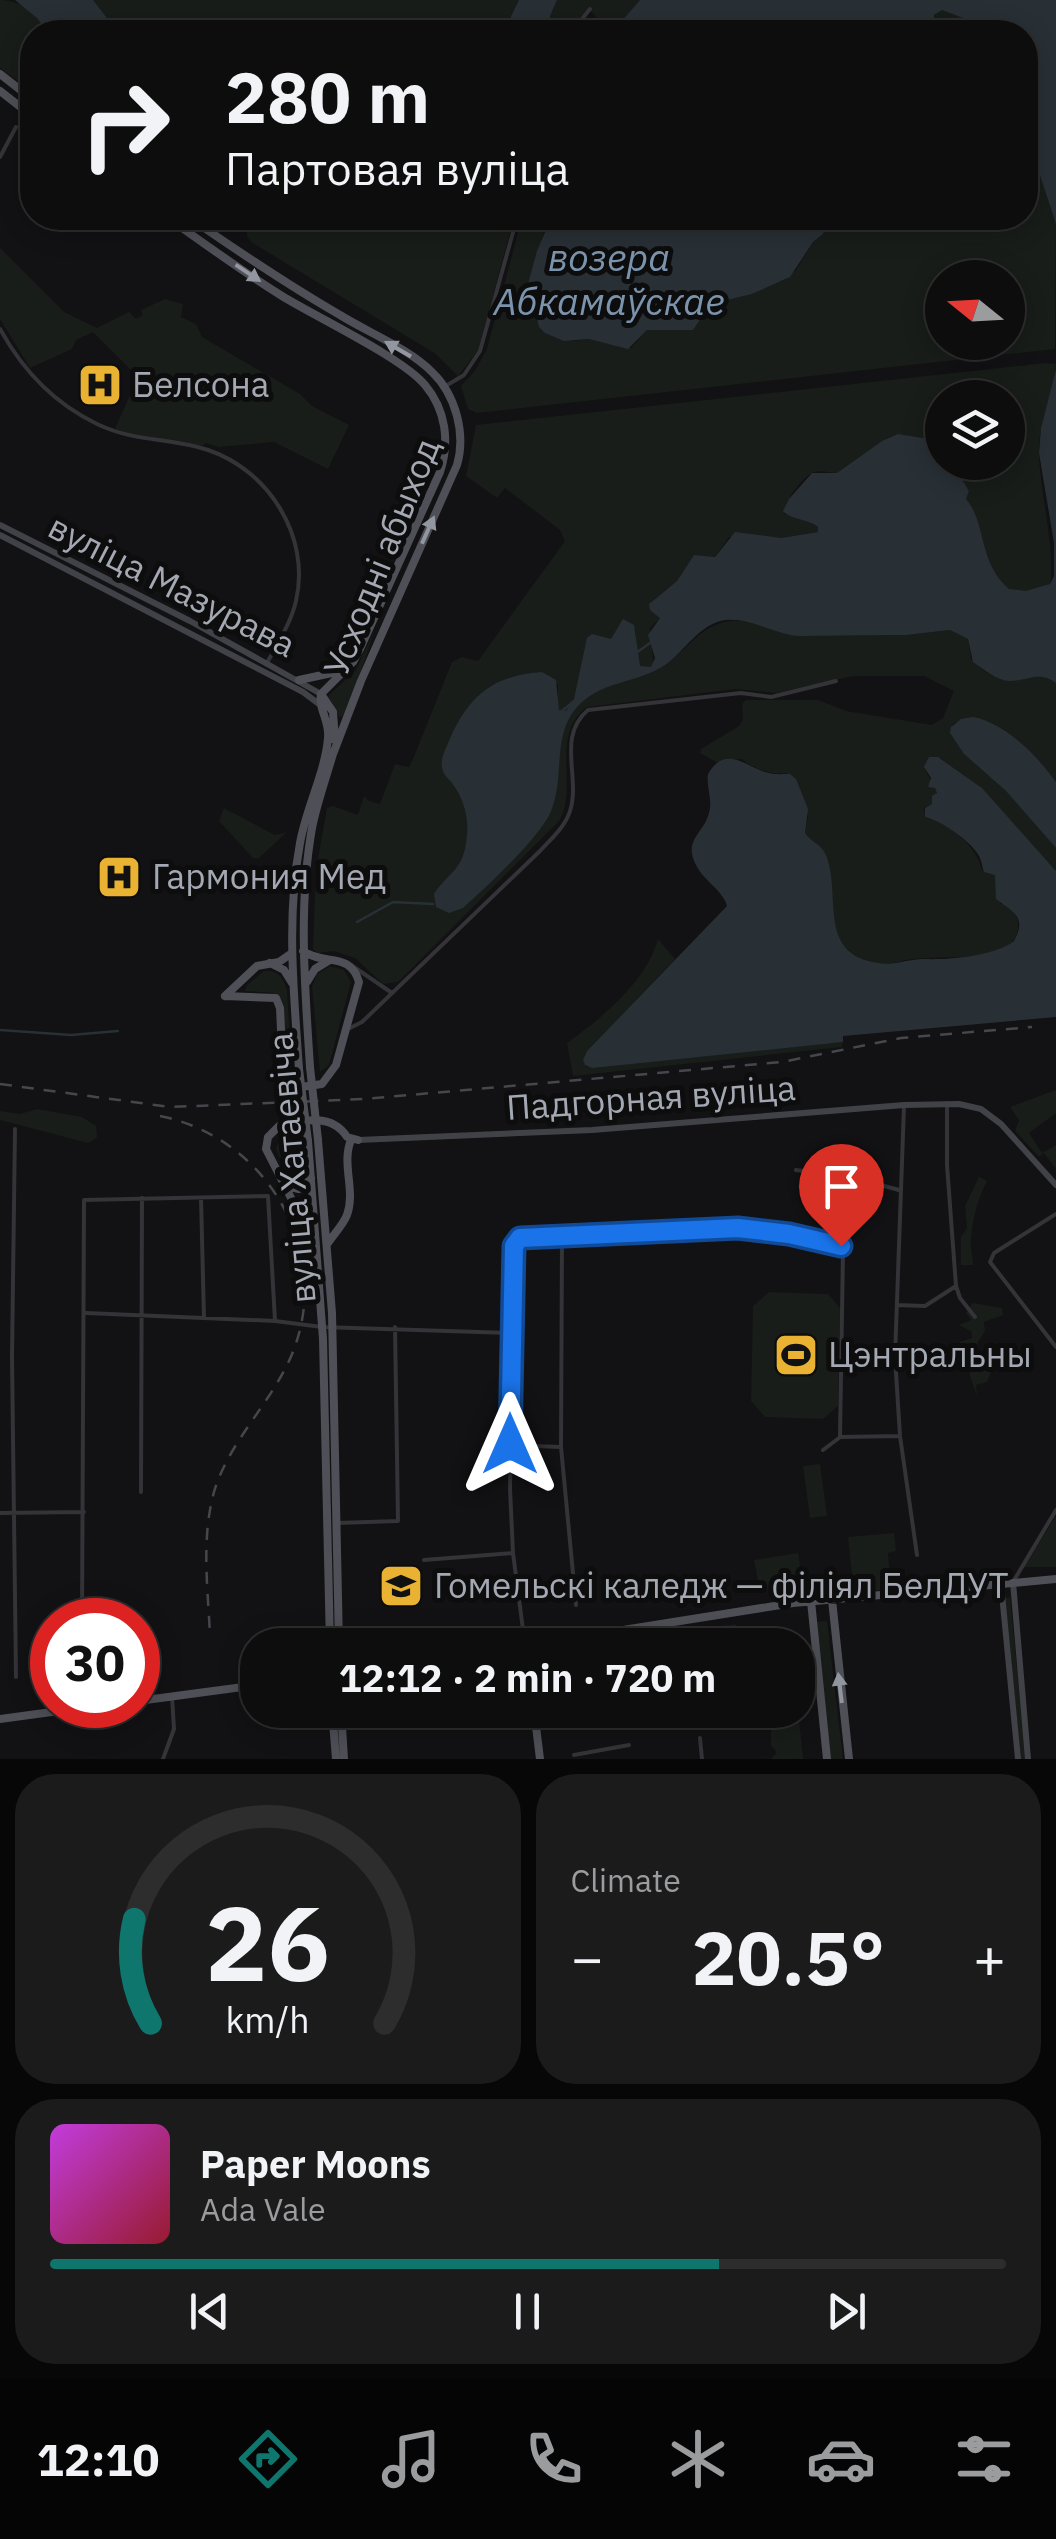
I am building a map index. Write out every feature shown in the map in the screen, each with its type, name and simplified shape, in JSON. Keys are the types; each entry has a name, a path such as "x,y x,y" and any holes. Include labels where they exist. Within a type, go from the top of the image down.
{"main road":[{"path":"0,74 20,90"},
{"path":"0,90 20,106"},
{"name":"Усходні абыход","path":"186,230 280,294 412,372 436,402 446,437 444,459 349,666 321,694"},
{"path":"208,230 287,284 423,364 444,386"},
{"name":"Усходні абыход","path":"333,754 459,458 458,421 444,386"},
{"path":"376,614 388,619"},
{"path":"300,680 326,677 349,666"},
{"name":"вуліца Хатаевіча","path":"321,694 335,722 333,754 310,845 304,951 310,1068 328,1244 339,1628"},
{"name":"вуліца Хатаевіча","path":"321,694 319,704 327,722 328,742 299,845 292,953 322,1327 330,1628"},
{"path":"292,953 284,960 257,966 225,996 266,995 278,1000 283,1073 290,1087 322,1084 336,1065 359,986 348,964 316,958 304,951"},
{"path":"305,986 315,969 332,959"},
{"path":"270,963 284,970 294,988"},
{"path":"316,1247 266,1146 268,1137 279,1126 327,1120 340,1125 355,1140 346,1159 350,1202 347,1214 328,1244"},
{"path":"282,1183 299,1190 312,1177"},
{"path":"324,1203 335,1218 343,1214 350,1202"},
{"path":"640,1628 812,1602 1056,1579"},
{"path":"832,1600 848,1759"},
{"path":"812,1602 827,1759"},
{"path":"811,1622 816,1616 832,1617"},
{"path":"160,1698 240,1687"},
{"path":"0,1719 30,1714"},
{"path":"333,1728 336,1759"},
{"path":"342,1728 344,1759"},
{"path":"536,1728 540,1759"}],"street":[{"path":"581,20 590,9"},
{"path":"0,157 16,128"},
{"path":"444,386 464,375 480,351 515,230"},
{"path":"0,329 34,380 80,415 128,437 212,451 250,471 268,490 291,535 297,592 288,623 262,672"},
{"name":"вуліца Мазурава","path":"0,525 321,694"},
{"name":"вуліца Мазурава","path":"0,535 319,704"},
{"path":"348,1029 362,1022 564,823 572,792 570,740 576,722 588,710 741,693 771,697 836,680"},
{"path":"348,964 392,993"},
{"path":"975,1317 956,1286 947,1165 948,1103 990,1114 1056,1186"},
{"name":"Падгорная вуліца","path":"355,1140 592,1130 948,1103"},
{"path":"904,1105 895,1357 900,1436 916,1555"},
{"path":"15,1129 16,1677"},
{"path":"796,1170 854,1178 899,1190"},
{"path":"202,1197 204,1318"},
{"path":"82,1598 84,1200 269,1197 275,1322"},
{"path":"140,1492 142,1198"},
{"path":"1056,1214 994,1254 990,1262 1056,1347"},
{"path":"525,1628 514,1553 510,1333 514,1246 525,1236 738,1228 837,1244 843,1251 843,1437"},
{"path":"562,1237 561,1447 576,1604"},
{"path":"897,1305 925,1306 956,1286"},
{"path":"84,1313 510,1333"},
{"path":"338,1524 398,1521 395,1328"},
{"path":"842,1357 895,1357"},
{"path":"824,1450 843,1437 900,1436"},
{"path":"510,1444 561,1447"},
{"path":"1028,1759 1013,1582 1056,1510"},
{"path":"0,1513 84,1512"},
{"path":"424,1560 514,1553"},
{"path":"1018,1759 1001,1583 1019,1571"},
{"path":"1002,1597 1013,1596"},
{"path":"163,1759 174,1729 172,1696"},
{"path":"1014,1719 1024,1718"},
{"path":"700,1738 702,1759"},
{"path":"574,1755 628,1745"}],"shaded area":[{"path":"0,0 15,2 39,20 20,20 20,83 0,68"},
{"path":"93,0 519,0 508,20 109,20"},
{"path":"557,0 640,0 622,20 599,20 589,9 580,20 550,20"},
{"path":"942,10 968,20 934,20"},
{"path":"1038,169 1056,224 1055,349 1025,352 1025,260 925,260 925,360 956,360 477,413 468,409 461,386 487,349 519,230 544,230 529,289 534,315 542,330 573,341 589,339 631,348 647,330 693,330 711,304 752,294 786,279 825,230 1038,230"},
{"path":"247,230 511,230 478,351 458,376 436,354 247,236"},
{"path":"0,248 64,312 97,328 129,312 136,319 143,315 141,310 165,299 183,304 181,317 196,324 202,337 349,425 328,469 274,442 203,446 115,429 138,377 93,332 76,340 72,349 30,368 0,319"},
{"path":"1056,364 1039,451 1051,555 1050,584 1027,591 1010,589 998,580 966,499 969,491 961,480 1025,480 1025,380 925,380 925,439 898,434 837,473 821,471 808,476 790,497 784,514 800,517 818,527 818,532 781,538 729,537 715,557 694,555 677,581 651,602 660,618 650,628 654,671 718,624 748,621 801,636 906,635 950,630 968,639 971,658 994,676 1035,676 1056,683 1056,782 1024,746 997,726 967,719 953,724 951,735 964,754 1006,791 1056,848 1056,871 978,785 941,759 925,770 937,792 932,804 924,808 925,817 960,836 974,852 982,870 995,875 1000,903 1013,911 1018,924 1011,943 983,954 887,964 855,956 836,931 828,862 805,833 808,816 786,773 763,770 741,759 718,763 700,753 739,726 746,700 818,700 846,711 932,725 943,718 954,691 924,676 853,676 776,693 736,689 587,707 570,731 567,791 560,820 398,982 383,984 355,958 313,950 316,870 327,808 333,806 358,815 364,796 380,804 395,764 409,767 452,662 462,657 478,661 565,541 560,530 505,488 497,498 466,476 476,425","holes":["537,672 558,685 557,719 488,688 507,678"]},
{"path":"375,629 347,713 340,718 328,696 356,670"},
{"path":"224,808 275,835 287,832 258,859 253,858 219,821"},
{"path":"658,939 675,959 587,1051 583,1060 587,1067 843,1042 842,1047 573,1076 567,1043 633,984"},
{"path":"330,966 344,970 351,982 329,1065 320,1072 312,986 317,974"},
{"path":"264,971 280,976 287,990 292,1068 288,1074 281,999 274,993 245,991"},
{"path":"1056,1090 1056,1113 1029,1133 1042,1153 1056,1145 1056,1169 1044,1153 1039,1157 1015,1131 1019,1120 1010,1107"},
{"path":"37,1109 82,1117 96,1126 97,1138 88,1143 0,1120 0,1111 20,1114"},
{"path":"294,1134 301,1180 298,1183 290,1181 276,1149 280,1137"},
{"path":"979,1177 987,1181 973,1223 973,1265 961,1265 961,1237 967,1228 965,1206"},
{"name":"Цэнтральны","path":"769,1292 828,1294 840,1308 838,1406 823,1419 765,1417 751,1401 753,1306"},
{"path":"972,1303 1002,1308 1003,1315 984,1322 985,1331 978,1342 980,1359 1003,1356 987,1382 976,1385 977,1396 968,1351 960,1349 960,1342 972,1338 972,1332 959,1325 971,1320 966,1313"},
{"path":"820,1464 827,1516 810,1518 803,1466"},
{"path":"1056,1516 1056,1567 1024,1567"},
{"path":"894,1533 896,1551 888,1553 891,1589 854,1593 848,1537"},
{"path":"798,1553 802,1578 798,1587 760,1591 754,1560"},
{"path":"1005,1598 1010,1598 1026,1759 1021,1759"},
{"path":"827,1621 843,1759 829,1759 814,1622"},
{"path":"771,1728 800,1728 803,1759 771,1759 777,1752 771,1746"}],"water":[{"path":"15,0 93,0 109,20 38,20"},
{"path":"519,0 557,0 550,20 509,20"},
{"path":"640,0 1056,0 1056,224 1038,169 1038,20 968,20 942,10 934,20 622,20"},
{"name":"возера Абкамаўскае","path":"546,230 825,230 790,277 752,294 711,304 693,330 647,330 628,349 589,339 564,341 539,327 528,284"},
{"path":"1056,369 1056,683 1044,677 1009,681 995,676 973,662 968,639 950,630 906,635 801,636 746,622 717,622 665,665 600,690 581,703 565,727 555,797 536,835 463,908 449,913 436,907 434,894 460,863 467,828 462,801 444,773 442,759 456,726 484,691 509,678 542,672 556,680 559,710 566,711 574,699 587,638 592,634 611,639 623,619 634,625 640,666 651,667 655,658 648,635 660,618 649,604 677,581 694,555 715,557 735,532 781,538 818,532 814,524 783,511 789,499 812,473 837,473 898,434 925,438 925,480 962,480 992,567 1009,589 1026,591 1050,584 1054,576 1054,543 1039,453"},
{"path":"973,717 1009,733 1056,782 1056,848 1006,791 964,754 950,733 961,719"},
{"path":"929,757 938,757 982,788 1056,871 1056,1017 843,1036 843,1042 592,1068 585,1065 587,1051 727,906 692,855 693,842 709,813 708,774 721,760 735,760 796,779 808,809 805,833 826,855 839,935 846,948 859,957 884,964 958,958 984,954 1014,941 1018,920 996,899 995,875 984,872 979,856 962,838 925,817 925,808 937,793 935,788 928,787 931,778 924,767"}],"waterway":[{"path":"636,653 650,643"},
{"path":"561,712 574,701"},
{"path":"357,922 393,902 433,904"},
{"path":"0,1030 71,1035 118,1031"}],"railway":[{"path":"0,1084 170,1107 364,1099 782,1062 901,1038 1032,1027"},
{"path":"160,1116 199,1129 233,1149 262,1176 284,1208 298,1244 305,1282 302,1322 289,1361 238,1441 214,1492 206,1546 210,1636"}],"place":[{"name":"Белсона","path":"100,385"},
{"name":"Гармония Мед","path":"119,877"},
{"name":"Цэнтральны","path":"796,1355"},
{"name":"Гомельскі каледж — філіял БелДУТ","path":"401,1586"}],"route":[{"path":"510,1444 514,1246 520,1238 738,1228 841,1246"}]}
